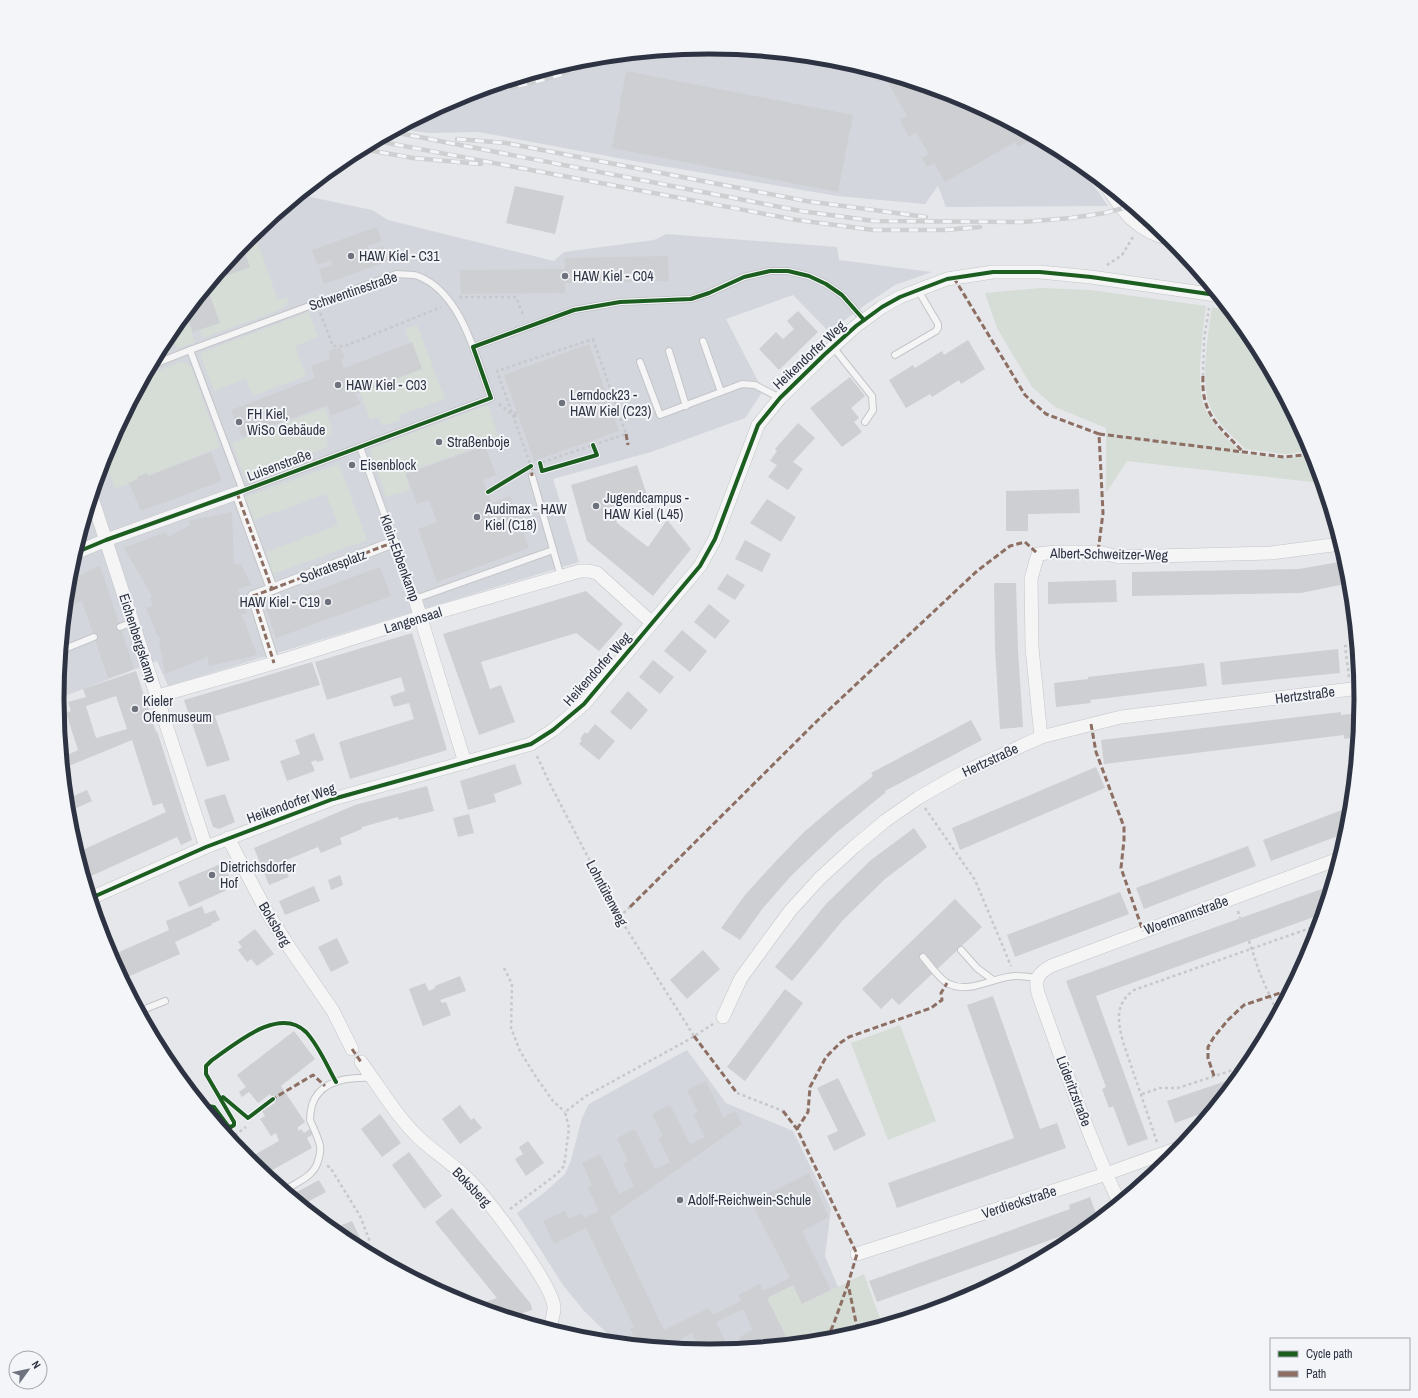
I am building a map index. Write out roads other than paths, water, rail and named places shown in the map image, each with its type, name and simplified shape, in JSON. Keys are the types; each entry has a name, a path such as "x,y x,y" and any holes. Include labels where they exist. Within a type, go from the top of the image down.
{"street":[{"path":"1113,196 1121,209 1140,227 1159,237"},
{"name":"Heikendorfer Weg","path":"95,896 228,838 333,799 531,744 553,730 584,704 700,566 715,539 758,425 780,398 833,347 864,320 882,307 900,297 954,278 993,272 1040,272 1091,277 1210,294"},
{"path":"240,492 272,589"},
{"name":"Luisenstraße","path":"82,550 240,492"},
{"name":"Eichenbergskamp","path":"94,505 134,622 206,847"},
{"name":"Sokratesplatz","path":"274,663 253,596 394,542"},
{"name":"Albert-Schweitzer-Weg","path":"1041,737 1032,648 1031,579 1038,554 1098,552 1119,558 1271,553 1335,545"},
{"name":"Langensaal","path":"158,696 274,663 421,617 580,571 597,573 652,623"},
{"name":"Klein-Ebbenkamp","path":"415,599 465,762"},
{"name":"Hertzstraße","path":"723,1017 741,978 790,911 820,878 885,821 918,798 958,775 1041,737 1121,717 1354,689"},
{"name":"Boksberg","path":"228,838 267,912 333,1011 352,1049"},
{"name":"Woermannstraße","path":"1037,978 1043,971 1051,966 1333,861"},
{"name":"Lüderitzstraße","path":"1037,978 1036,985 1038,992 1076,1097 1106,1174 1117,1198"},
{"name":"Boksberg","path":"361,1062 399,1115 420,1138 469,1180 500,1216 549,1293 554,1308 551,1324"},
{"name":"Verdieckstraße","path":"857,1254 1106,1174 1168,1151"}],"lane":[{"name":"Heikendorfer Weg","path":"472,347 574,310 607,303 691,299 709,293 744,277 770,271 788,270 809,276 826,284 842,295 864,320"},
{"name":"Schwentinestraße","path":"159,362 396,274 417,275 436,286 450,302 466,330 491,398"},
{"path":"895,355 936,331 938,328 938,324 918,290"},
{"path":"703,341 721,392"},
{"path":"833,347 872,396 873,410 865,422"},
{"path":"190,350 240,492"},
{"path":"669,350 686,406"},
{"path":"640,362 660,415 742,384 755,385 780,398"},
{"name":"Luisenstraße","path":"240,492 491,398"},
{"name":"Klein-Ebbenkamp","path":"360,447 415,599"},
{"path":"532,476 561,577"},
{"path":"415,599 553,550"},
{"path":"120,627 134,622"},
{"path":"66,648 94,637"},
{"path":"961,950 977,968 994,980"},
{"path":"923,957 947,983 960,988 975,986 994,980 1015,976 1037,978"},
{"path":"144,1009 165,1000"},
{"path":"288,1188 312,1174 317,1164 321,1146 310,1121 311,1109 318,1092 326,1086 336,1082 357,1078 373,1078"}],"railway":[{"path":"495,91 535,82 584,66"},
{"path":"400,133 801,211 874,221 1022,222 1071,218 1105,213 1126,207"},
{"path":"457,139 506,143 806,201 926,217"},
{"path":"384,142 797,220 874,230 945,230 980,227"},
{"path":"371,151 413,158 481,164"}],"place":[{"name":"HAW Kiel - C31","path":"351,256"},
{"name":"HAW Kiel - C04","path":"565,276"},
{"name":"HAW Kiel - C03","path":"338,385"},
{"name":"Lerndock23 - HAW Kiel (C23)","path":"562,403"},
{"name":"FH Kiel, WiSo Gebäude","path":"239,422"},
{"name":"Straßenboje","path":"439,442"},
{"name":"Eisenblock","path":"352,465"},
{"name":"Jugendcampus - HAW Kiel (L45)","path":"596,506"},
{"name":"Audimax - HAW Kiel (C18)","path":"477,517"},
{"name":"HAW Kiel - C19","path":"328,602"},
{"name":"Kieler Ofenmuseum","path":"135,709"},
{"name":"Dietrichsdorfer Hof","path":"212,875"},
{"name":"Adolf-Reichwein-Schule","path":"680,1200"}]}
